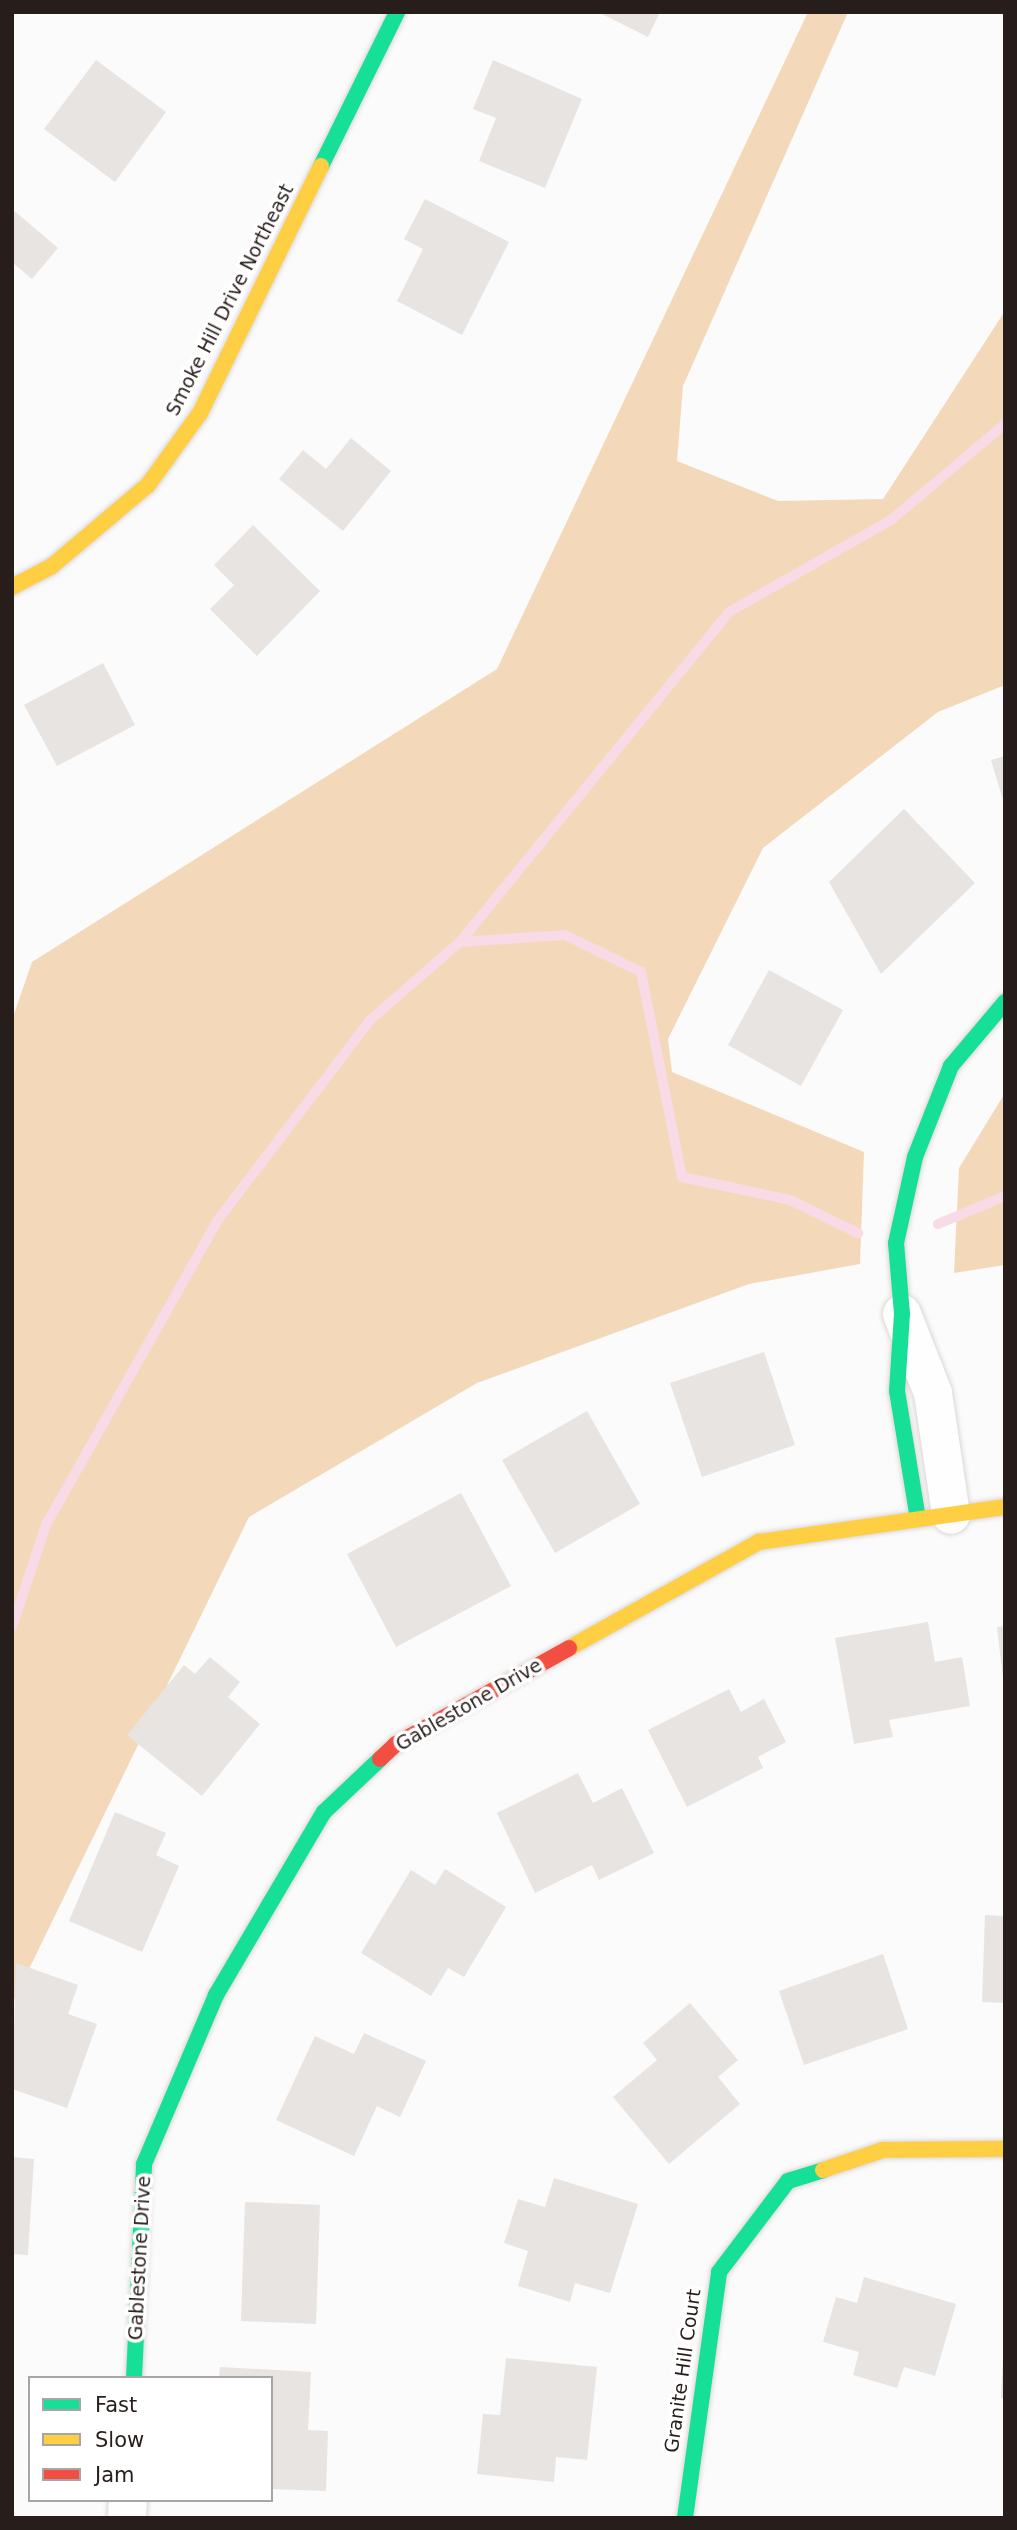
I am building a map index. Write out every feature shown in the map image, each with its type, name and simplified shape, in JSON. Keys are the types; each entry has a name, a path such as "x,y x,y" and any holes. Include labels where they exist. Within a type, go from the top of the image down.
{"street":[{"name":"Smoke Hill Drive Northeast","path":"12,587 52,566 148,485 200,413 397,12"},
{"path":"935,1517 933,1392 902,1314 896,1243 915,1157 951,1066 1005,1002"},
{"name":"Gablestone Drive","path":"134,2376 144,2164 216,1995 324,1812 396,1744 759,1542 1005,1507"},
{"name":"Granite Hill Court","path":"685,2518 719,2272 788,2181 883,2150 1005,2149"}],"shaded area":[{"path":"808,12 848,12 683,386 677,461 778,501 883,499 1005,311 1005,685 938,712 763,848 668,1039 672,1072 864,1152 860,1264 749,1284 477,1383 249,1517 12,2004 12,1020 32,962 497,669"},
{"path":"1005,1093 1005,1265 954,1273 959,1168"}],"building":[{"path":"598,12 660,12 648,37"},
{"path":"96,60 166,112 115,182 44,129"},
{"path":"493,60 582,99 545,188 479,161 496,118 473,109"},
{"path":"425,199 509,242 462,335 397,301 423,249 404,239"},
{"path":"12,209 58,248 32,279 12,262"},
{"path":"351,438 391,471 343,531 279,479 303,450 326,469"},
{"path":"253,525 320,591 257,656 210,609 234,585 214,565"},
{"path":"103,663 135,725 57,766 24,705"},
{"path":"1005,756 1005,803 1004,803 991,760"},
{"path":"904,809 975,883 881,974 829,882"},
{"path":"769,970 843,1010 801,1086 728,1045"},
{"path":"764,1352 795,1445 702,1477 670,1383"},
{"path":"587,1411 640,1504 555,1553 502,1460"},
{"path":"461,1493 511,1586 396,1647 347,1554"},
{"path":"928,1622 935,1662 962,1657 970,1706 889,1720 893,1737 854,1744 835,1638"},
{"path":"1005,1626 1005,1679 1003,1679 997,1627"},
{"path":"210,1657 240,1682 228,1697 260,1724 202,1796 127,1735 184,1665 195,1674"},
{"path":"729,1689 741,1712 764,1699 786,1742 758,1757 763,1768 687,1807 648,1730"},
{"path":"578,1773 593,1803 622,1788 654,1853 599,1880 592,1865 535,1893 497,1813"},
{"path":"115,1812 166,1833 156,1855 179,1866 142,1952 69,1921"},
{"path":"445,1869 506,1907 464,1977 448,1968 431,1996 361,1953 411,1870 435,1885"},
{"path":"985,1915 1005,1916 1005,2003 982,2002"},
{"path":"883,1954 908,2029 804,2065 779,1991"},
{"path":"16,1963 78,1985 68,2014 97,2024 67,2108 12,2089"},
{"path":"690,2003 738,2060 718,2077 740,2104 669,2164 613,2097 657,2060 643,2043"},
{"path":"364,2033 426,2061 400,2117 377,2106 354,2156 276,2120 315,2036 354,2054"},
{"path":"12,2157 34,2159 28,2255 12,2254"},
{"path":"554,2178 638,2204 610,2293 575,2283 570,2302 518,2286 528,2251 504,2243 518,2199 545,2207"},
{"path":"245,2202 320,2205 316,2324 241,2321"},
{"path":"864,2277 956,2304 935,2376 904,2367 897,2388 853,2375 859,2352 823,2342 836,2297 857,2303"},
{"path":"1003,2356 1005,2398 1001,2398"},
{"path":"506,2358 597,2367 587,2460 556,2457 554,2482 477,2474 483,2414 500,2415"},
{"path":"220,2367 311,2372 308,2430 328,2431 326,2491 273,2489 273,2376 219,2376"}],"waterway":[{"path":"12,1627 46,1525 217,1221 370,1020 460,942 729,612 891,520 1005,424"},
{"path":"460,942 565,935 641,972 682,1177 790,1200 858,1233"},
{"path":"938,1224 1005,1196"}],"traffic: fast":[{"path":"321,166 397,12"},
{"path":"918,1519 897,1391 902,1314 896,1243 915,1157 951,1066 1005,1002"},
{"path":"134,2376 144,2164 216,1995 324,1812 380,1759"},
{"path":"685,2518 719,2272 788,2181 823,2170"}],"traffic: slow":[{"path":"12,587 52,566 148,485 200,413 321,166"},
{"path":"569,1648 759,1542 1005,1507"},
{"path":"823,2170 883,2150 1005,2149"}],"traffic: jam":[{"path":"380,1759 396,1744 569,1648"}]}
